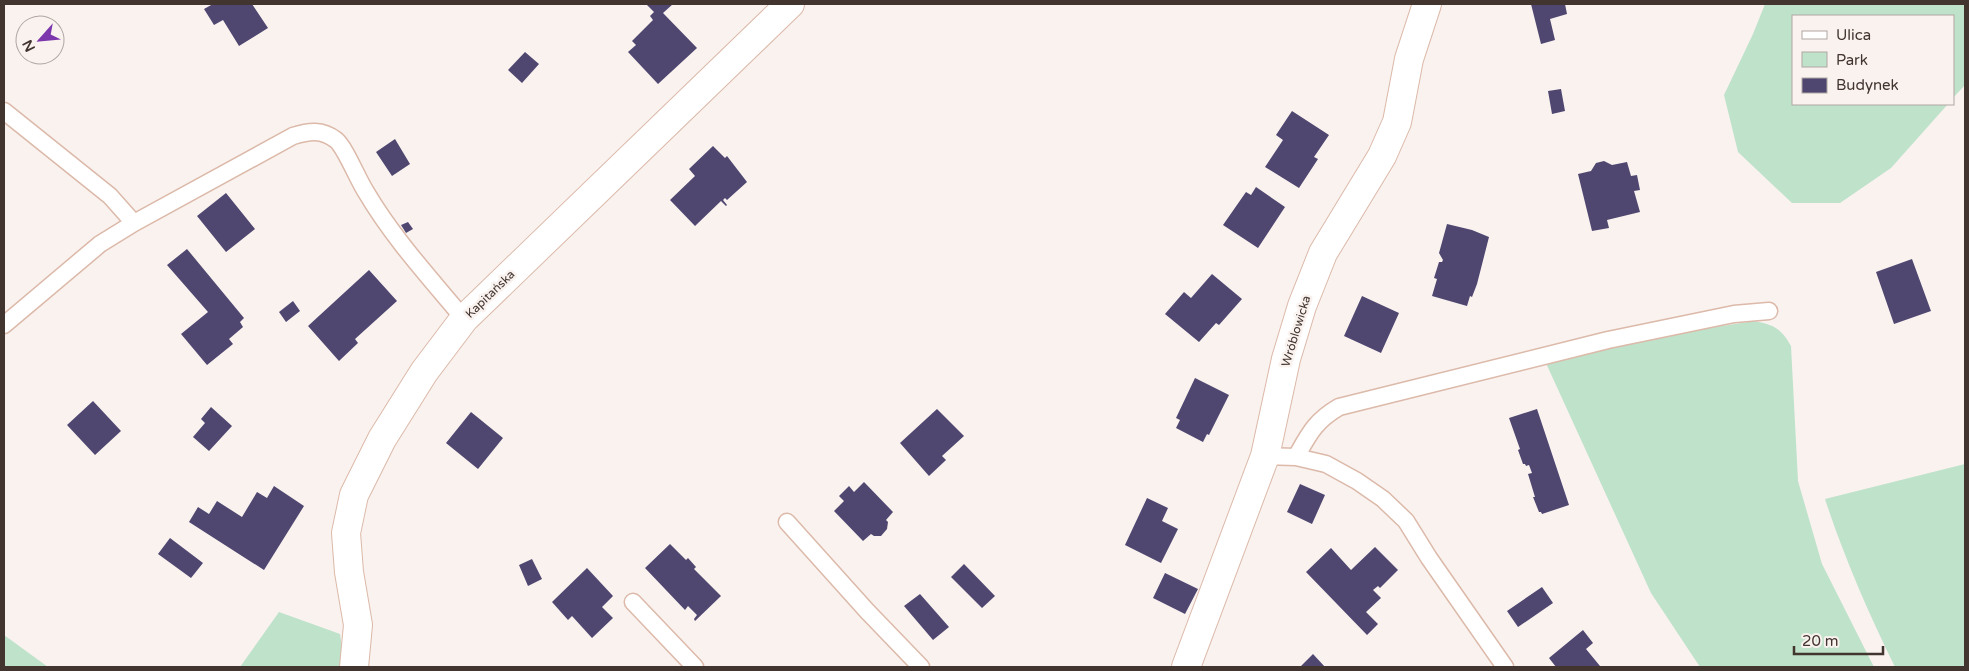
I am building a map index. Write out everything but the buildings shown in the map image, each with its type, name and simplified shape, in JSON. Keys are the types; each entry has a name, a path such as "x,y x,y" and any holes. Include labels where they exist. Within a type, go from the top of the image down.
{"street":[{"name":"Kapitańska","path":"354,667 358,625 349,572 346,533 354,495 382,439 424,372 464,319 790,4"},
{"name":"Wróblowicka","path":"1186,667 1265,456 1286,359 1302,306 1323,253 1382,156 1397,122 1409,59 1427,4"}],"lane":[{"path":"4,111 110,196 134,223"},
{"path":"4,326 100,244 134,223 293,136 311,130 325,133 338,141 372,201 399,240 464,319"},
{"path":"1296,457 1311,430 1323,416 1339,407 1608,340 1734,314 1769,312"},
{"path":"1265,456 1296,457 1326,464 1357,481 1383,499 1406,521 1429,558 1505,667"},
{"path":"787,522 921,667"},
{"path":"633,602 695,667"}],"green space":[{"path":"1765,4 1965,4 1965,85 1954,97 1954,15 1792,15 1792,105 1947,105 1891,168 1840,203 1792,203 1738,152 1724,95"},
{"path":"1754,321 1776,328 1784,335 1791,346 1798,481 1822,564 1874,667 1700,667 1651,593 1545,361 1652,337"},
{"path":"1965,464 1965,667 1895,667 1857,584 1825,499"},
{"path":"279,612 340,634 343,654 341,667 240,667"},
{"path":"4,635 48,667 4,667"}]}
